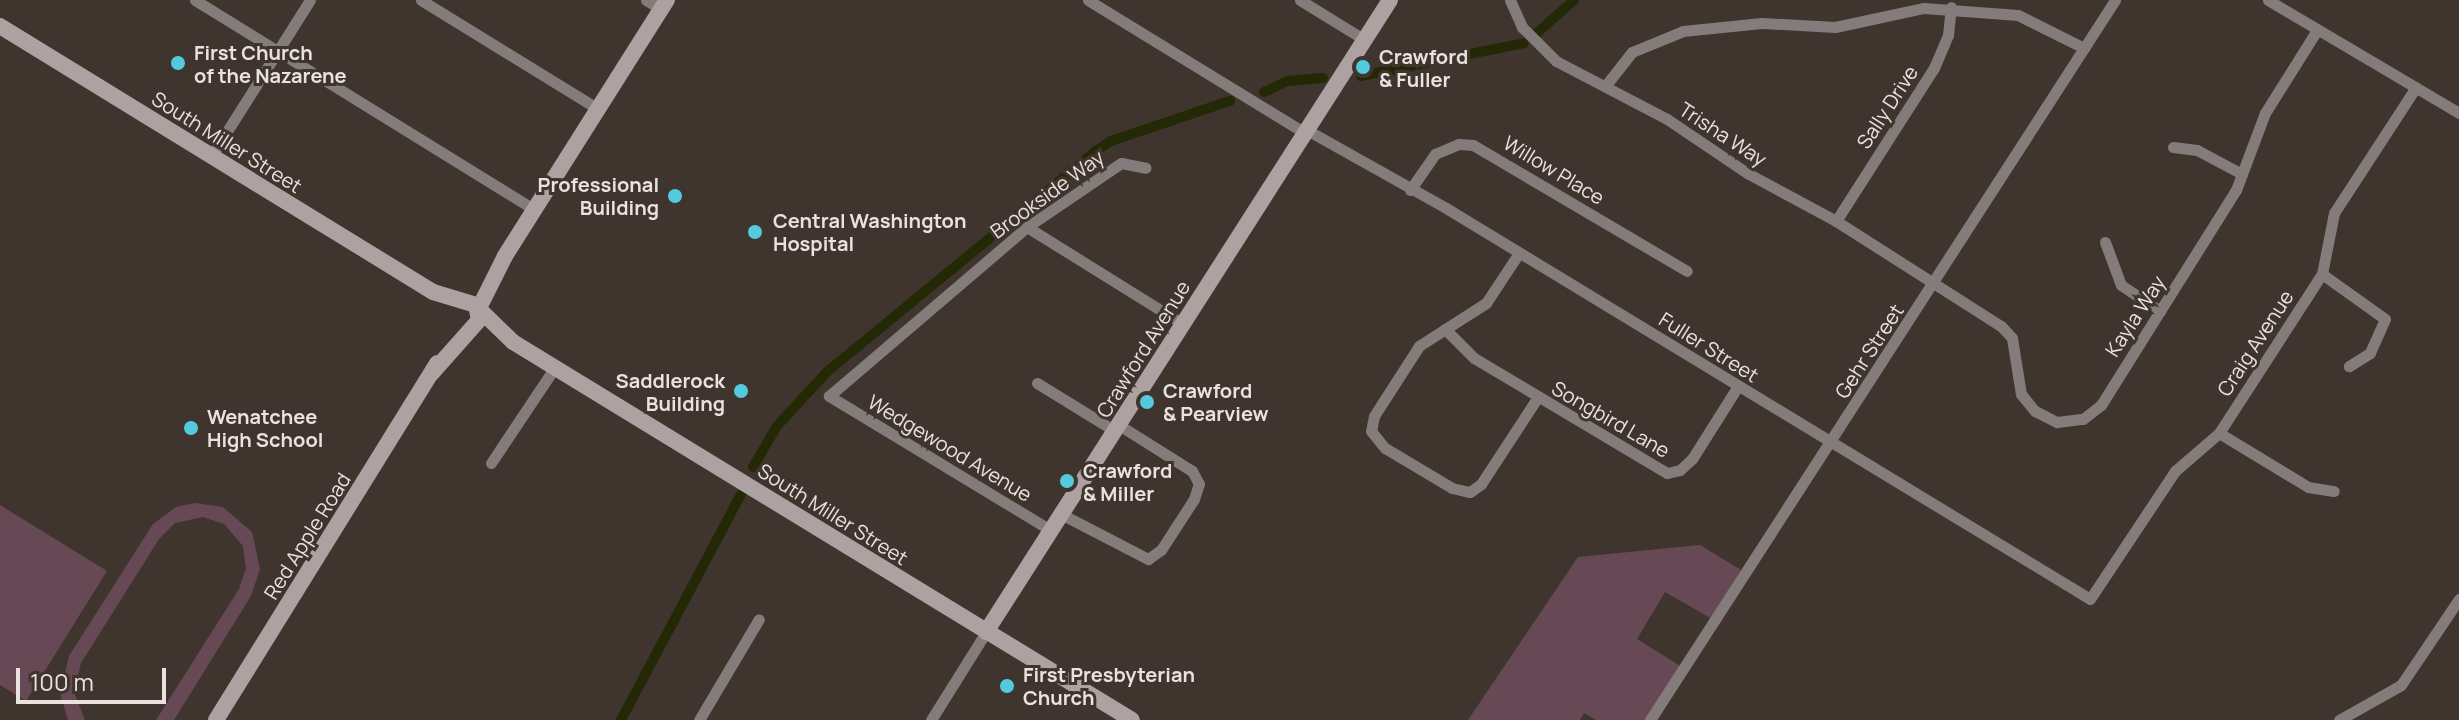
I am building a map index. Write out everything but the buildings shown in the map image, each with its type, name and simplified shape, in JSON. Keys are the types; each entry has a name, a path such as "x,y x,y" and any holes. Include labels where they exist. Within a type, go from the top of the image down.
{"street":[{"path":"195,0 534,209"},
{"path":"212,155 310,0"},
{"path":"421,0 598,109"},
{"path":"646,0 664,5"},
{"name":"Fuller Street","path":"1088,0 1306,132 1519,253 2090,599"},
{"path":"1300,0 1365,40"},
{"name":"Crawford Avenue","path":"931,720 1063,515 1181,323 1390,0"},
{"name":"Trisha Way","path":"1510,0 1522,27 1544,52 1686,130 1747,173 1836,221 1934,283"},
{"name":"Gehr Street","path":"1650,720 2115,0"},
{"path":"2268,0 2459,113"},
{"name":"Red Apple Road","path":"216,720 664,5"},
{"path":"1606,85 1632,52 1683,31 1762,23 1835,27 1895,11 1951,7 1994,9 2037,21 2084,48"},
{"name":"Sally Drive","path":"1836,221 1934,68 1948,35 1951,7"},
{"name":"South Miller Street","path":"0,26 1132,720"},
{"name":"Kayla Way","path":"1934,283 2012,338 2021,394 2035,411 2057,422 2083,419 2101,405 2160,311 2242,174 2265,113 2317,30"},
{"name":"Craig Avenue","path":"2090,599 2175,471 2219,433 2322,274 2334,213 2416,87"},
{"name":"Willow Place","path":"1410,190 1435,154 1451,146 1473,145 1687,271"},
{"path":"2173,147 2197,150 2242,174"},
{"name":"Brookside Way","path":"829,396 1027,227 1121,163 1146,168"},
{"path":"1027,227 1181,323"},
{"path":"2105,242 2121,285 2160,311"},
{"path":"1519,253 1486,303 1419,346 1372,421 1372,436 1385,448 1452,488 1470,492 1481,484 1538,397"},
{"path":"2322,274 2385,319 2370,353 2349,366"},
{"name":"Songbird Lane","path":"1445,329 1466,352 1667,473 1680,470 1692,459 1738,386"},
{"path":"491,463 555,367"},
{"path":"1037,383 1192,471 1199,484 1194,499 1161,550 1148,559 1063,515"},
{"name":"Wedgewood Avenue","path":"829,396 1052,531"},
{"path":"2219,433 2308,487 2334,491"},
{"path":"2339,720 2401,685 2459,599"},
{"path":"699,720 759,619"}],"shaded area":[{"path":"195,503 223,507 252,532 260,569 251,596 174,720 156,720 239,589 246,568 243,546 224,524 203,517 175,523 159,539 81,663 74,692 85,720 68,720 60,693 69,656 153,524 176,507"},
{"path":"0,505 107,571 26,701 0,685"},
{"path":"1700,545 1741,570 1712,619 1665,592 1637,639 1682,667 1648,720 1596,720 1584,713 1580,720 1468,720 1578,557"}],"waterway":[{"path":"1537,33 1574,0"},
{"path":"1361,76 1524,43"},
{"path":"1264,92 1288,81 1323,78"},
{"path":"753,467 777,426 828,371 1093,153 1111,141 1230,101"},
{"path":"621,720 741,494"}],"place":[{"name":"First Church of the Nazarene","path":"178,63"},
{"name":"Crawford & Fuller","path":"1363,67"},
{"name":"Professional Building","path":"675,196"},
{"name":"Central Washington Hospital","path":"755,232"},
{"name":"Saddlerock Building","path":"741,391"},
{"name":"Crawford & Pearview","path":"1147,402"},
{"name":"Wenatchee High School","path":"191,428"},
{"name":"Crawford & Miller","path":"1067,481"},
{"name":"First Presbyterian Church","path":"1007,686"}]}
